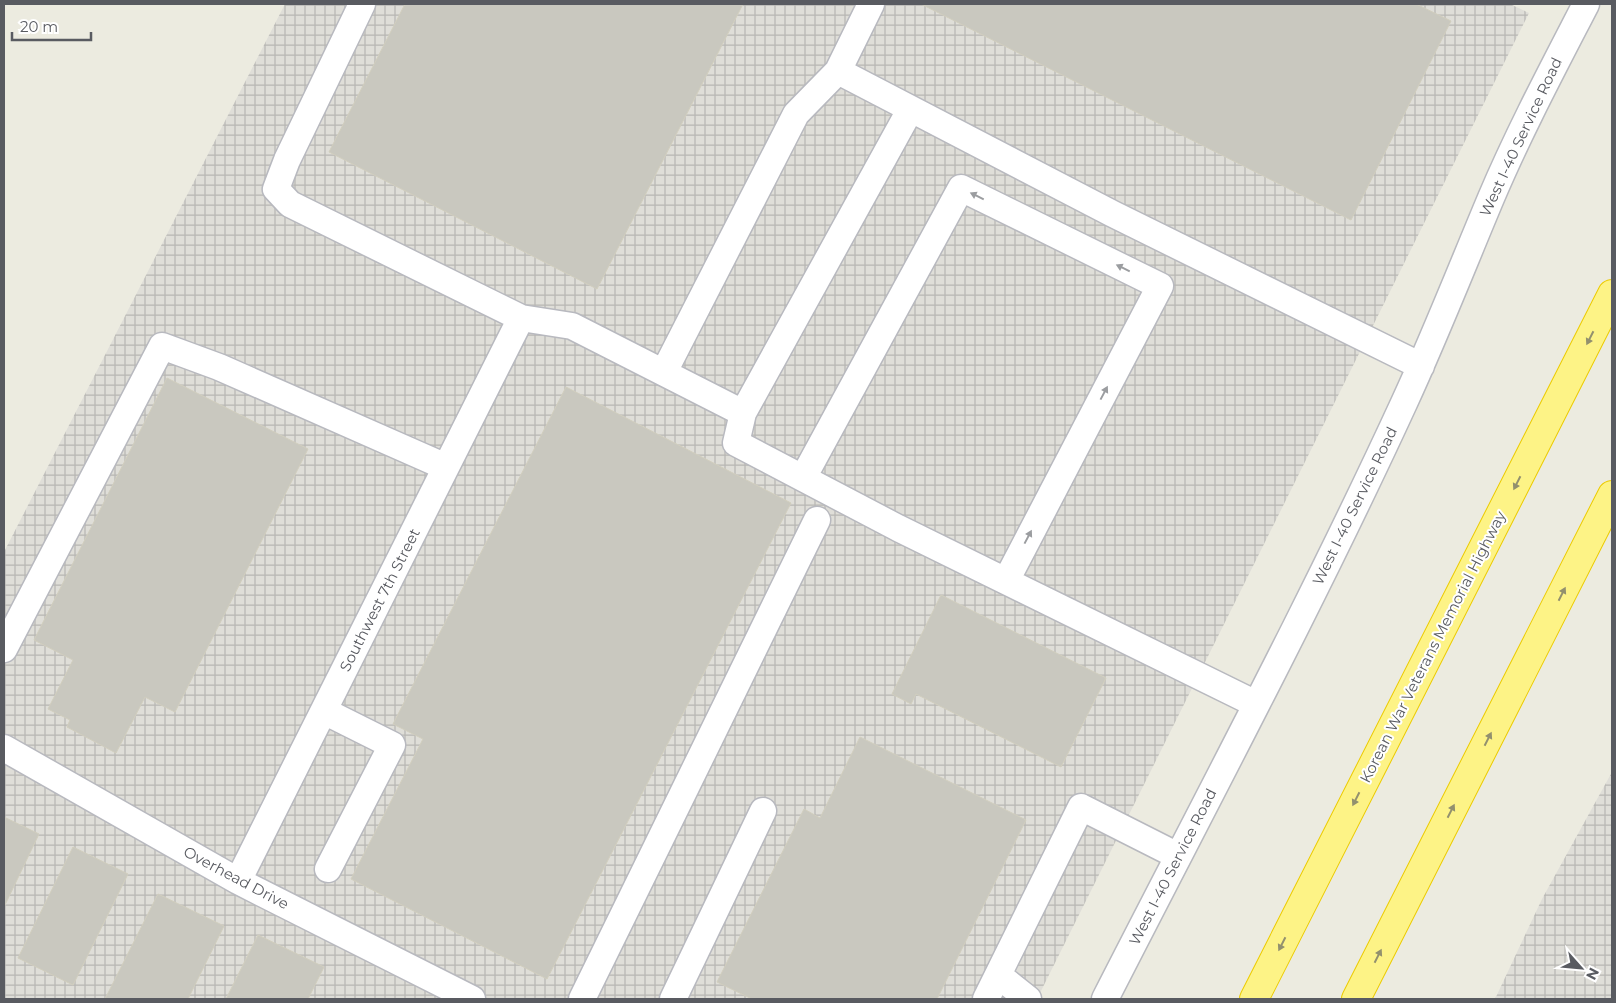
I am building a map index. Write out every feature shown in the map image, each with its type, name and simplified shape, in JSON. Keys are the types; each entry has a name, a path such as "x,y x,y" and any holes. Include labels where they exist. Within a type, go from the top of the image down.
{"highway":[{"name":"Korean War Veterans Memorial Highway","path":"1254,999 1612,294"},
{"path":"1356,999 1612,495"}],"street":[{"path":"362,4 287,160 276,189 290,204 521,318 572,326 743,413"},
{"path":"664,372 796,114 838,71 871,4"},
{"name":"West I-40 Service Road","path":"1105,999 1328,564 1421,366 1492,196 1540,91 1586,4"},
{"path":"838,71 1113,214 1421,366"},
{"path":"910,110 743,413 736,444 898,528 1256,704"},
{"path":"804,478 961,188 1160,286 1006,581"},
{"name":"Southwest 7th Street","path":"238,881 521,318"},
{"path":"4,649 162,346 219,366 446,468"},
{"path":"582,999 817,520"},
{"path":"324,711 392,745 328,869"},
{"name":"Overhead Drive","path":"4,748 238,881 472,999"},
{"path":"986,999 1081,807 1178,856"},
{"path":"673,999 763,811"},
{"path":"998,975 1028,999"}],"shaded area":[{"path":"285,4 1510,4 1529,13 1037,999 4,999 4,552"},
{"path":"1612,772 1612,999 1495,999 1542,899"}],"building":[{"path":"405,4 743,4 597,289 329,152"},
{"path":"921,4 1416,4 1451,21 1351,220"},
{"path":"167,378 308,449 175,712 145,697 116,753 67,727 70,720 48,709 73,660 34,640"},
{"path":"566,387 791,503 547,979 351,879 423,739 393,724"},
{"path":"941,595 1106,678 1061,767 916,694 911,704 892,694"},
{"path":"860,737 1026,820 937,999 752,999 717,982 804,809 820,818"},
{"path":"4,817 39,834 4,907"},
{"path":"73,847 128,874 73,985 18,958"},
{"path":"158,894 224,926 188,999 105,999"},
{"path":"258,935 324,967 308,999 226,999"}]}
